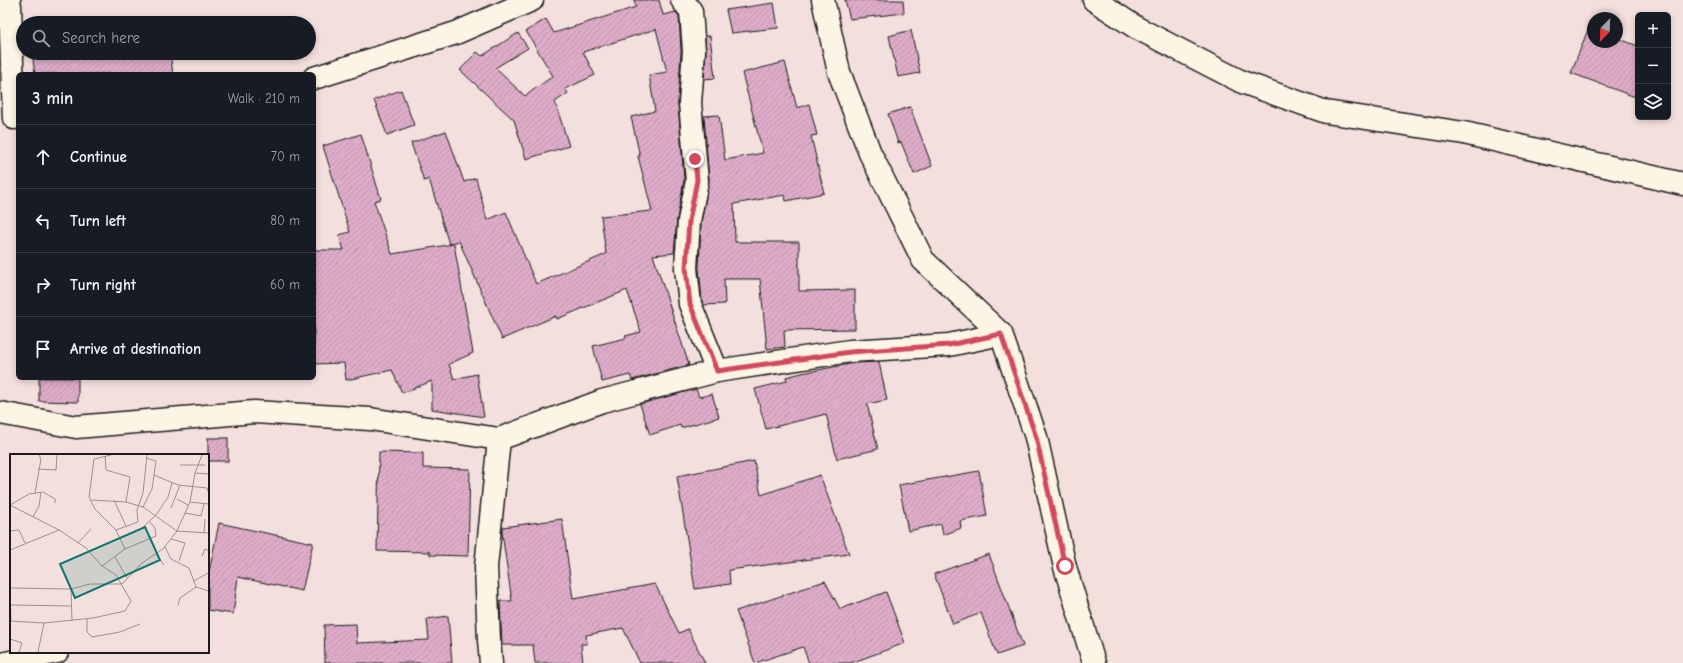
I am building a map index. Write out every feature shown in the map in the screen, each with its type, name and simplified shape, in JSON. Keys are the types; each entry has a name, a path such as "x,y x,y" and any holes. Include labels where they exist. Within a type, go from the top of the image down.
{"street":[{"path":"9,0 11,119"},
{"path":"316,77 456,33 532,0"},
{"path":"682,0 691,11 694,52 690,103 697,180 689,221 686,268 690,304 717,371"},
{"path":"823,0 839,72 870,153 922,260 1001,334 1036,437 1065,566 1094,663"},
{"path":"1094,0 1137,28 1242,82 1326,112 1464,133 1682,180"},
{"path":"0,413 76,427 262,413 370,419 499,439 602,401 717,371 850,352 949,345 1001,334"},
{"path":"491,663 486,567 499,439"},
{"path":"6,663 52,653"}],"building":[{"path":"634,0 659,0 663,15 676,12 679,16 681,51 678,104 684,180 677,219 674,253 653,255 689,365 632,380 630,375 602,382 593,346 626,338 625,336 641,332 627,290 557,319 556,316 502,339 459,241 449,244 429,179 424,181 411,143 446,131 464,182 476,178 487,220 506,212 536,284 606,254 601,216 652,211 638,156 640,156 631,117 655,111 649,75 667,72 656,29 583,52 595,75 565,89 568,93 555,102 569,146 526,159 514,120 460,70 477,52 482,56 518,33 528,48 495,68 525,96 553,76 526,31 546,19 554,33 636,7"},
{"path":"845,0 903,0 904,13 850,19"},
{"path":"774,3 778,28 731,33 726,10"},
{"path":"911,30 920,73 898,77 889,36"},
{"path":"1587,32 1587,48 1623,48 1623,40 1635,45 1635,97 1571,73"},
{"path":"705,36 710,36 715,78 704,79 706,52"},
{"path":"33,60 171,60 173,72 35,72"},
{"path":"785,62 797,108 809,104 817,135 811,136 824,193 786,201 785,195 734,204 735,242 799,242 799,291 855,290 855,329 784,330 785,347 767,349 760,279 724,279 725,304 704,305 702,301 699,268 701,223 709,180 704,116 719,115 725,160 763,153 742,73"},
{"path":"401,90 414,125 387,135 374,100"},
{"path":"910,107 932,166 914,174 901,142 898,143 888,114"},
{"path":"361,134 381,199 374,201 392,254 454,244 473,353 449,364 454,379 477,374 484,417 432,409 432,381 402,393 392,370 346,380 344,363 316,364 316,250 344,250 339,235 350,232 323,146"},
{"path":"879,362 887,400 867,404 878,449 837,459 826,414 766,429 755,389 787,381 786,377 802,373 855,363"},
{"path":"39,380 78,380 78,402 39,401"},
{"path":"696,389 699,397 712,394 719,417 681,428 680,425 650,435 640,404"},
{"path":"208,438 228,438 228,461 209,461"},
{"path":"379,452 423,453 423,468 470,469 468,556 430,555 430,552 377,551"},
{"path":"754,461 761,495 820,475 849,554 729,570 730,584 695,589 677,476"},
{"path":"979,471 987,516 960,521 961,528 943,535 941,524 908,531 899,485"},
{"path":"562,519 573,599 655,584 679,633 688,629 705,663 640,663 623,628 586,635 587,644 581,644 583,663 535,663 533,645 502,645 500,601 512,601 502,533 503,527"},
{"path":"219,523 313,543 302,591 238,577 233,614 209,610 209,572"},
{"path":"989,554 1023,646 997,655 981,613 953,624 934,574"},
{"path":"825,581 840,609 886,592 905,643 851,663 809,663 803,647 755,663 736,611"},
{"path":"448,616 452,663 325,663 324,625 356,624 357,643 429,640 427,619"}],"route":[{"path":"695,159 697,180 693,194 689,221 686,268 690,304 717,371 850,352 949,345 1001,334 1036,437 1065,566"}]}
